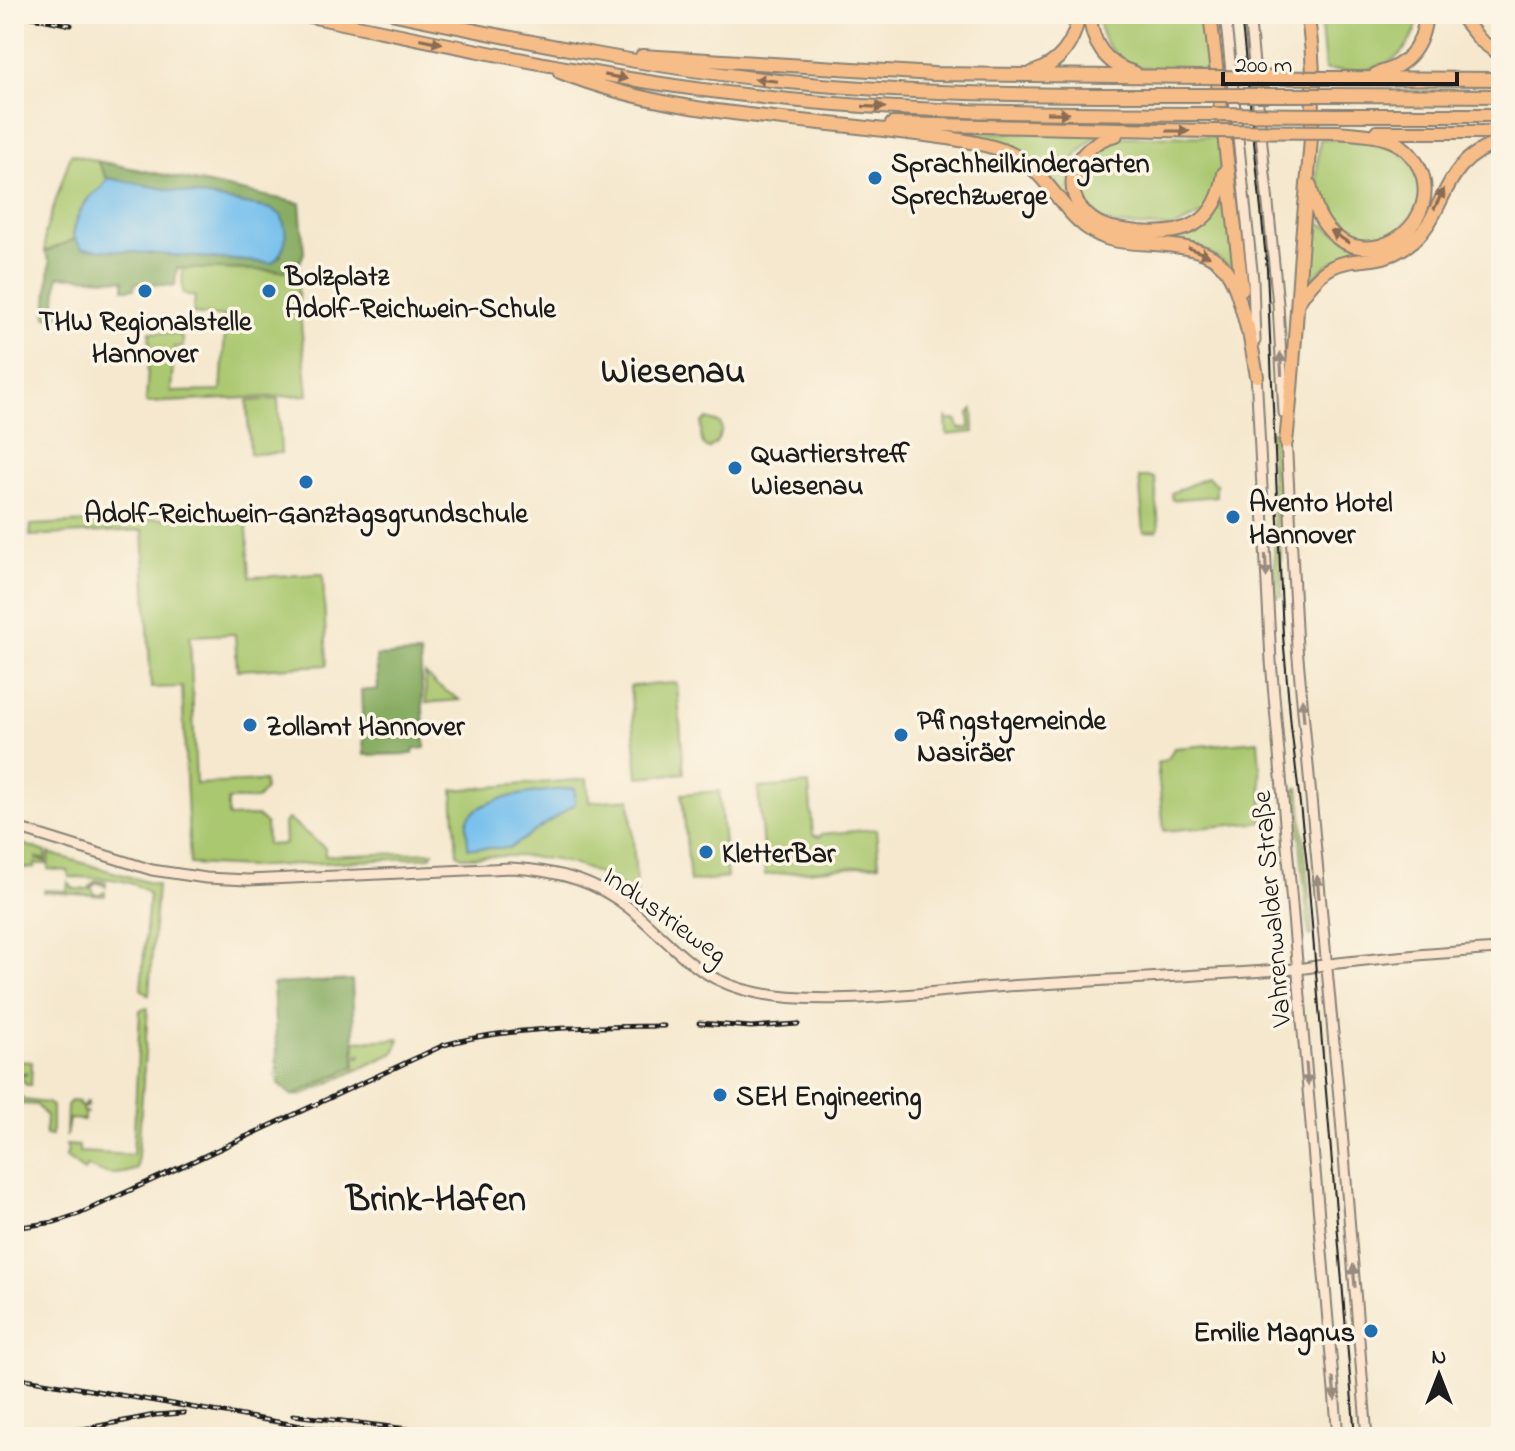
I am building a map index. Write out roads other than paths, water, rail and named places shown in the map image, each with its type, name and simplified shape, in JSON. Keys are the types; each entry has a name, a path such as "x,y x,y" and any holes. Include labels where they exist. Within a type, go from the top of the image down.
{"highway":[{"path":"299,14 539,64 743,95 980,112 1501,115"},
{"path":"395,14 594,55 772,80 982,93 1501,96"},
{"path":"1009,76 1034,72 1058,59 1072,42 1079,14"},
{"path":"1090,14 1092,35 1108,59 1127,71 1149,77"},
{"path":"1353,78 1380,74 1404,63 1419,43 1426,14"},
{"path":"1459,14 1480,40 1501,56"},
{"path":"1210,15 1248,332"},
{"path":"1286,442 1293,386 1313,86 1309,18"},
{"path":"594,55 1009,76 1501,79"},
{"path":"539,64 591,85 667,103 936,132 1017,156 1041,174 1081,223 1106,238 1199,250 1220,262 1235,283 1257,376"},
{"path":"936,132 979,127 1501,132"},
{"path":"1147,131 1112,135 1088,146 1081,155 1076,166 1073,190 1077,202 1102,225 1171,233 1185,229 1207,215 1215,205 1220,194 1225,155"},
{"path":"1307,175 1313,201 1322,220 1329,231 1350,244 1377,247 1390,243 1400,238 1417,220 1425,195 1424,183 1410,153 1382,137 1338,132"},
{"path":"1297,306 1312,281 1335,265 1383,256 1409,244 1427,226 1445,188 1462,164 1501,142"}],"main road":[{"name":"Vahrenwalder Straße","path":"1225,14 1253,280 1271,652 1338,1437"},
{"name":"Vahrenwalder Straße","path":"1249,14 1278,304 1297,647 1367,1437"},
{"name":"Industrieweg","path":"14,827 129,864 206,878 248,880 511,868 553,872 591,884 611,895 635,913 689,964 706,975 730,986 785,997 843,997 1298,969 1501,949"}],"water":[{"path":"107,178 271,209 281,215 284,222 284,247 272,263 82,248 73,236 77,220 86,202"},
{"path":"575,788 575,804 510,848 468,848 467,822 473,813 484,806 515,796"}],"tram line":[{"path":"1241,14 1267,269 1283,636 1307,865 1355,1437"}],"railway":[{"path":"17,14 71,25"},
{"path":"699,1023 751,1027 798,1024"},
{"path":"14,1228 55,1222 79,1214 444,1045 524,1031 664,1026"},
{"path":"14,1377 366,1437"},
{"path":"14,1433 83,1429 155,1415 184,1413"},
{"path":"293,1415 408,1429"},
{"path":"261,1437 296,1431"}],"place":[{"name":"Sprachheilkindergarten Sprechzwerge","path":"875,178"},
{"name":"THW Regionalstelle Hannover","path":"145,291"},
{"name":"Bolzplatz Adolf-Reichwein-Schule","path":"269,291"},
{"name":"Quartierstreff Wiesenau","path":"735,468"},
{"name":"Adolf-Reichwein-Ganztagsgrundschule","path":"306,482"},
{"name":"Avento Hotel Hannover","path":"1233,517"},
{"name":"Zollamt Hannover","path":"250,725"},
{"name":"Pfingstgemeinde Nasiräer","path":"901,735"},
{"name":"KletterBar","path":"706,852"},
{"name":"SEH Engineering","path":"720,1095"},
{"name":"Emilie Magnus","path":"1371,1331"}],"district":[{"name":"Wiesenau","path":"673,369"},
{"name":"Brink-Hafen","path":"436,1197"}]}
